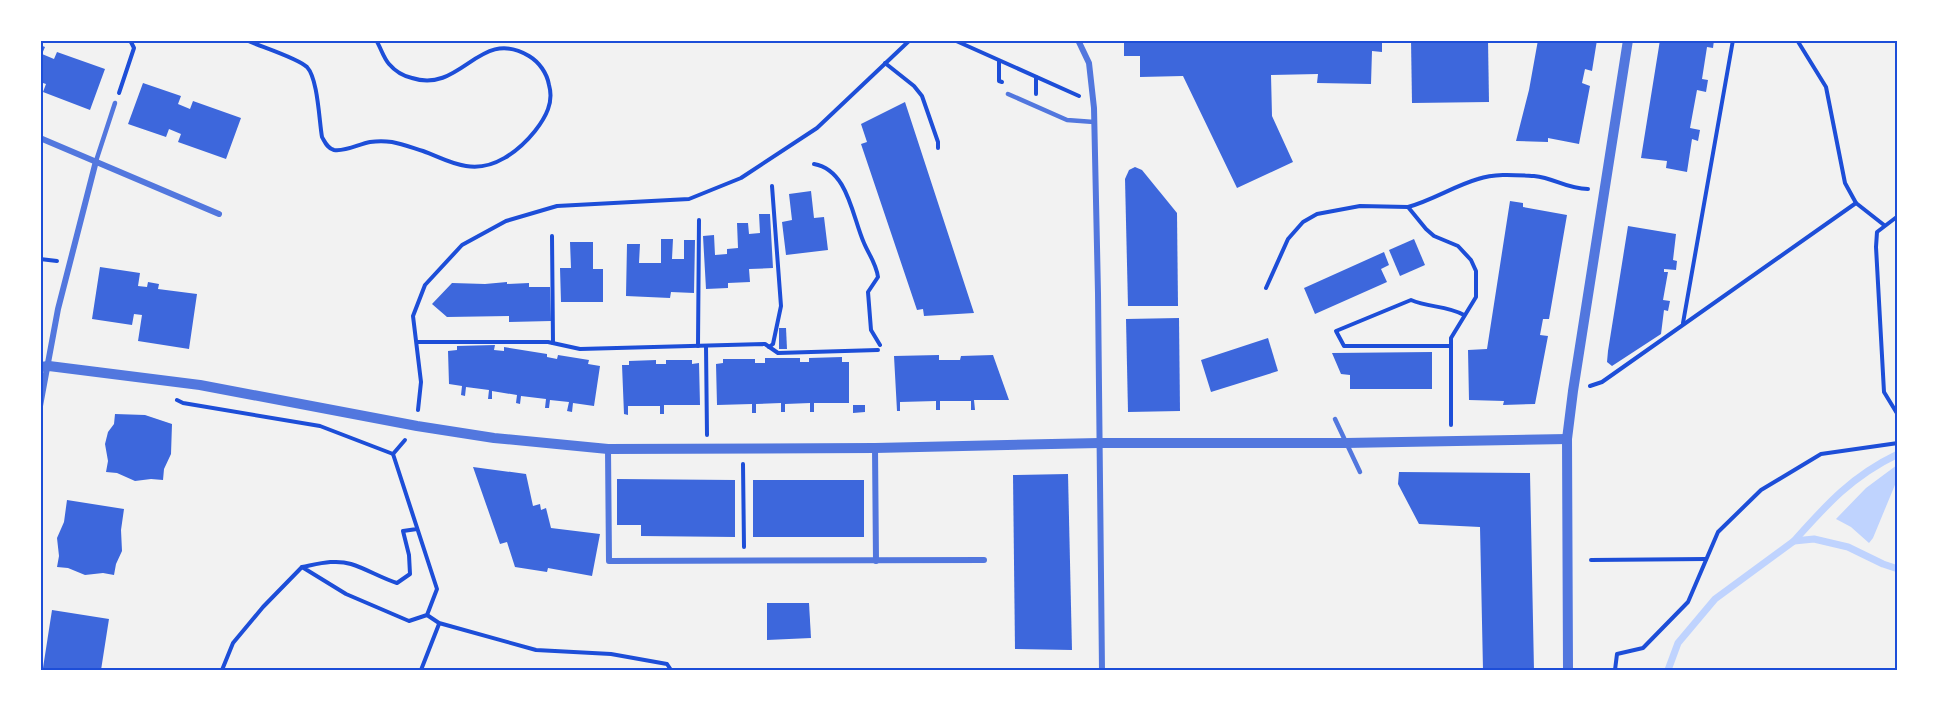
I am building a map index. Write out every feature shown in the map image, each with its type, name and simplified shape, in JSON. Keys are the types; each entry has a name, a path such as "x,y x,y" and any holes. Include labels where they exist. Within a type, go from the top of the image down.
{"street":[{"path":"1078,40 1089,63 1094,122 1102,670"},
{"path":"1568,670 1567,439 1572,391 1628,40"},
{"path":"40,138 219,214"},
{"path":"40,406 45,366 58,309 96,161"},
{"path":"45,366 200,385 417,426 494,438 608,449 1567,439"},
{"path":"875,448 876,561"},
{"path":"608,449 609,561 984,560"}],"lane":[{"path":"1008,94 1067,120 1094,122"},
{"path":"96,161 115,104"},
{"path":"1335,419 1360,472"}],"path":[{"path":"115,104 134,48 130,40"},
{"path":"246,40 297,61 308,69 313,81 322,137 326,145 334,150 369,142 393,142 464,166 480,167 494,163 519,147 535,132 547,114 551,94 546,75 532,58 523,53 502,48 492,50 482,53 454,74 439,80 423,81 396,71 384,57 376,40"},
{"path":"417,426 421,382 413,316 425,285 462,245 506,221 557,206 689,199 741,178 817,128 910,40"},
{"path":"954,40 1093,103"},
{"path":"1683,325 1733,40"},
{"path":"1797,40 1826,87 1845,183 1856,203 1884,225"},
{"path":"999,61 999,81 1008,85 1008,94"},
{"path":"885,63 914,86 922,96 938,148"},
{"path":"417,342 553,343 580,349 765,344 778,353 879,347 871,330 868,292 878,277 876,264 864,244 846,192 834,174 825,166 814,164"},
{"path":"1266,288 1288,239 1303,222 1317,214 1360,206 1408,207 1441,196 1479,178 1496,176 1537,176 1575,189 1605,187"},
{"path":"769,347 773,344 781,306 772,186"},
{"path":"1572,391 1602,382 1856,203"},
{"path":"1408,207 1434,236 1458,246 1471,260 1476,271 1476,297 1454,332 1451,346 1450,441"},
{"path":"1898,216 1877,232 1876,247 1884,393 1898,415"},
{"path":"698,346 699,220"},
{"path":"552,236 553,343"},
{"path":"1451,346 1344,346 1336,331 1411,300 1421,304 1446,307 1464,315"},
{"path":"706,346 708,449"},
{"path":"174,398 183,403 320,426 393,454 437,589 428,615"},
{"path":"1615,670 1617,654 1643,648 1688,602 1718,532 1761,490 1821,454 1898,443"},
{"path":"743,449 744,561"},
{"path":"222,670 232,643 302,567 332,562 350,564 397,583 410,574 409,555 403,531 417,529"},
{"path":"1591,560 1706,560"},
{"path":"302,567 346,594 409,621 428,615"},
{"path":"428,615 439,623 536,650 610,654 667,664 671,670"},
{"path":"421,670 439,623"}],"water":[{"path":"1897,465 1897,480 1869,543 1851,527 1836,519 1866,488"}],"building":[{"path":"1124,40 1382,40 1382,52 1372,51 1371,84 1317,83 1318,74 1271,75 1272,116 1293,162 1237,188 1183,76 1140,77 1140,56 1124,56"},
{"path":"1411,40 1488,40 1489,102 1412,103"},
{"path":"1538,40 1597,40 1592,71 1585,69 1582,83 1590,86 1579,144 1548,138 1548,142 1516,141 1529,90"},
{"path":"1660,40 1714,40 1713,48 1707,47 1702,79 1708,80 1706,92 1697,90 1690,128 1700,130 1698,141 1692,139 1687,172 1666,168 1667,161 1641,158"},
{"path":"40,45 45,47 42,54 54,59 57,52 105,69 90,110 43,92 46,84 40,82"},
{"path":"143,83 181,96 178,104 190,109 193,101 241,118 226,159 178,142 181,134 169,129 166,137 128,124"},
{"path":"905,102 974,313 924,316 923,309 917,310 861,144 867,142 861,124"},
{"path":"1135,167 1142,170 1177,213 1178,306 1128,306 1125,179 1129,170"},
{"path":"811,191 814,218 824,217 828,250 786,255 782,222 792,220 789,194"},
{"path":"1510,201 1523,203 1523,207 1567,215 1549,319 1543,319 1540,335 1548,336 1535,404 1503,405 1504,401 1469,400 1468,350 1487,349"},
{"path":"759,214 770,214 773,268 749,269 750,282 728,283 728,288 706,289 703,236 714,235 715,255 727,254 727,249 738,248 737,223 748,223 749,234 760,233"},
{"path":"1628,226 1676,234 1673,260 1677,261 1676,270 1664,269 1664,272 1668,272 1663,300 1670,301 1668,311 1664,310 1661,334 1612,366 1607,362 1608,351"},
{"path":"661,239 673,239 672,259 684,259 684,240 695,240 694,293 671,292 670,298 626,296 627,244 640,244 639,263 661,263"},
{"path":"1414,239 1425,265 1400,276 1389,250"},
{"path":"570,242 593,242 593,269 603,269 603,302 561,302 560,268 571,268"},
{"path":"1384,252 1389,265 1381,269 1387,282 1315,314 1304,288"},
{"path":"100,267 140,273 138,286 147,287 148,282 159,284 158,289 197,294 189,349 138,341 142,315 134,314 132,325 92,319"},
{"path":"507,282 507,284 529,283 529,287 550,287 551,321 509,322 509,316 447,317 432,304 452,283"},
{"path":"1179,318 1180,411 1128,412 1126,319"},
{"path":"779,328 786,328 787,349 779,349"},
{"path":"1268,338 1278,371 1211,392 1201,360"},
{"path":"495,345 494,350 504,351 504,347 547,354 547,357 557,359 558,355 589,360 588,364 600,366 594,406 573,403 572,412 567,411 569,402 550,400 549,408 545,408 546,399 521,396 520,404 516,403 517,395 492,391 492,399 488,399 489,390 466,387 465,396 461,395 462,386 449,384 448,351 457,350 457,346"},
{"path":"1432,352 1432,389 1350,389 1350,375 1341,374 1332,353"},
{"path":"939,355 939,360 960,360 961,356 993,355 1009,400 974,400 975,410 971,410 971,401 940,401 940,410 936,410 936,401 900,402 900,411 897,411 894,356"},
{"path":"842,357 842,362 849,362 849,403 814,403 814,412 810,412 810,403 785,404 785,412 781,412 781,403 756,404 756,413 752,413 752,404 717,405 716,364 723,363 723,359 755,359 755,363 765,363 765,358 800,358 800,362 809,362 809,358"},
{"path":"656,360 656,364 666,364 666,360 692,360 692,364 699,363 700,405 664,405 664,414 660,414 660,406 628,406 628,415 624,414 622,365 629,365 629,361"},
{"path":"853,405 865,405 865,412 853,413"},
{"path":"115,414 145,415 172,424 171,454 164,469 163,480 135,481 117,473 106,472 108,461 105,444 108,432 114,424"},
{"path":"473,467 526,474 533,506 540,504 541,510 546,508 551,528 600,534 592,576 548,568 547,572 515,567 507,542 500,544"},
{"path":"1399,472 1530,473 1534,670 1483,670 1480,527 1419,524 1398,484"},
{"path":"1068,474 1072,650 1015,649 1013,475"},
{"path":"617,479 735,480 735,537 641,536 641,525 617,525"},
{"path":"753,480 864,480 864,537 753,537"},
{"path":"67,500 124,509 121,530 122,551 114,575 103,573 85,575 68,568 57,567 59,556 57,538 64,522"},
{"path":"767,603 809,603 811,638 767,640"},
{"path":"52,610 109,619 101,670 43,668"}],"waterway":[{"path":"1794,541 1829,503 1854,481 1898,454"},
{"path":"1668,670 1678,643 1715,599 1794,541 1814,539 1848,547 1898,569"}]}
